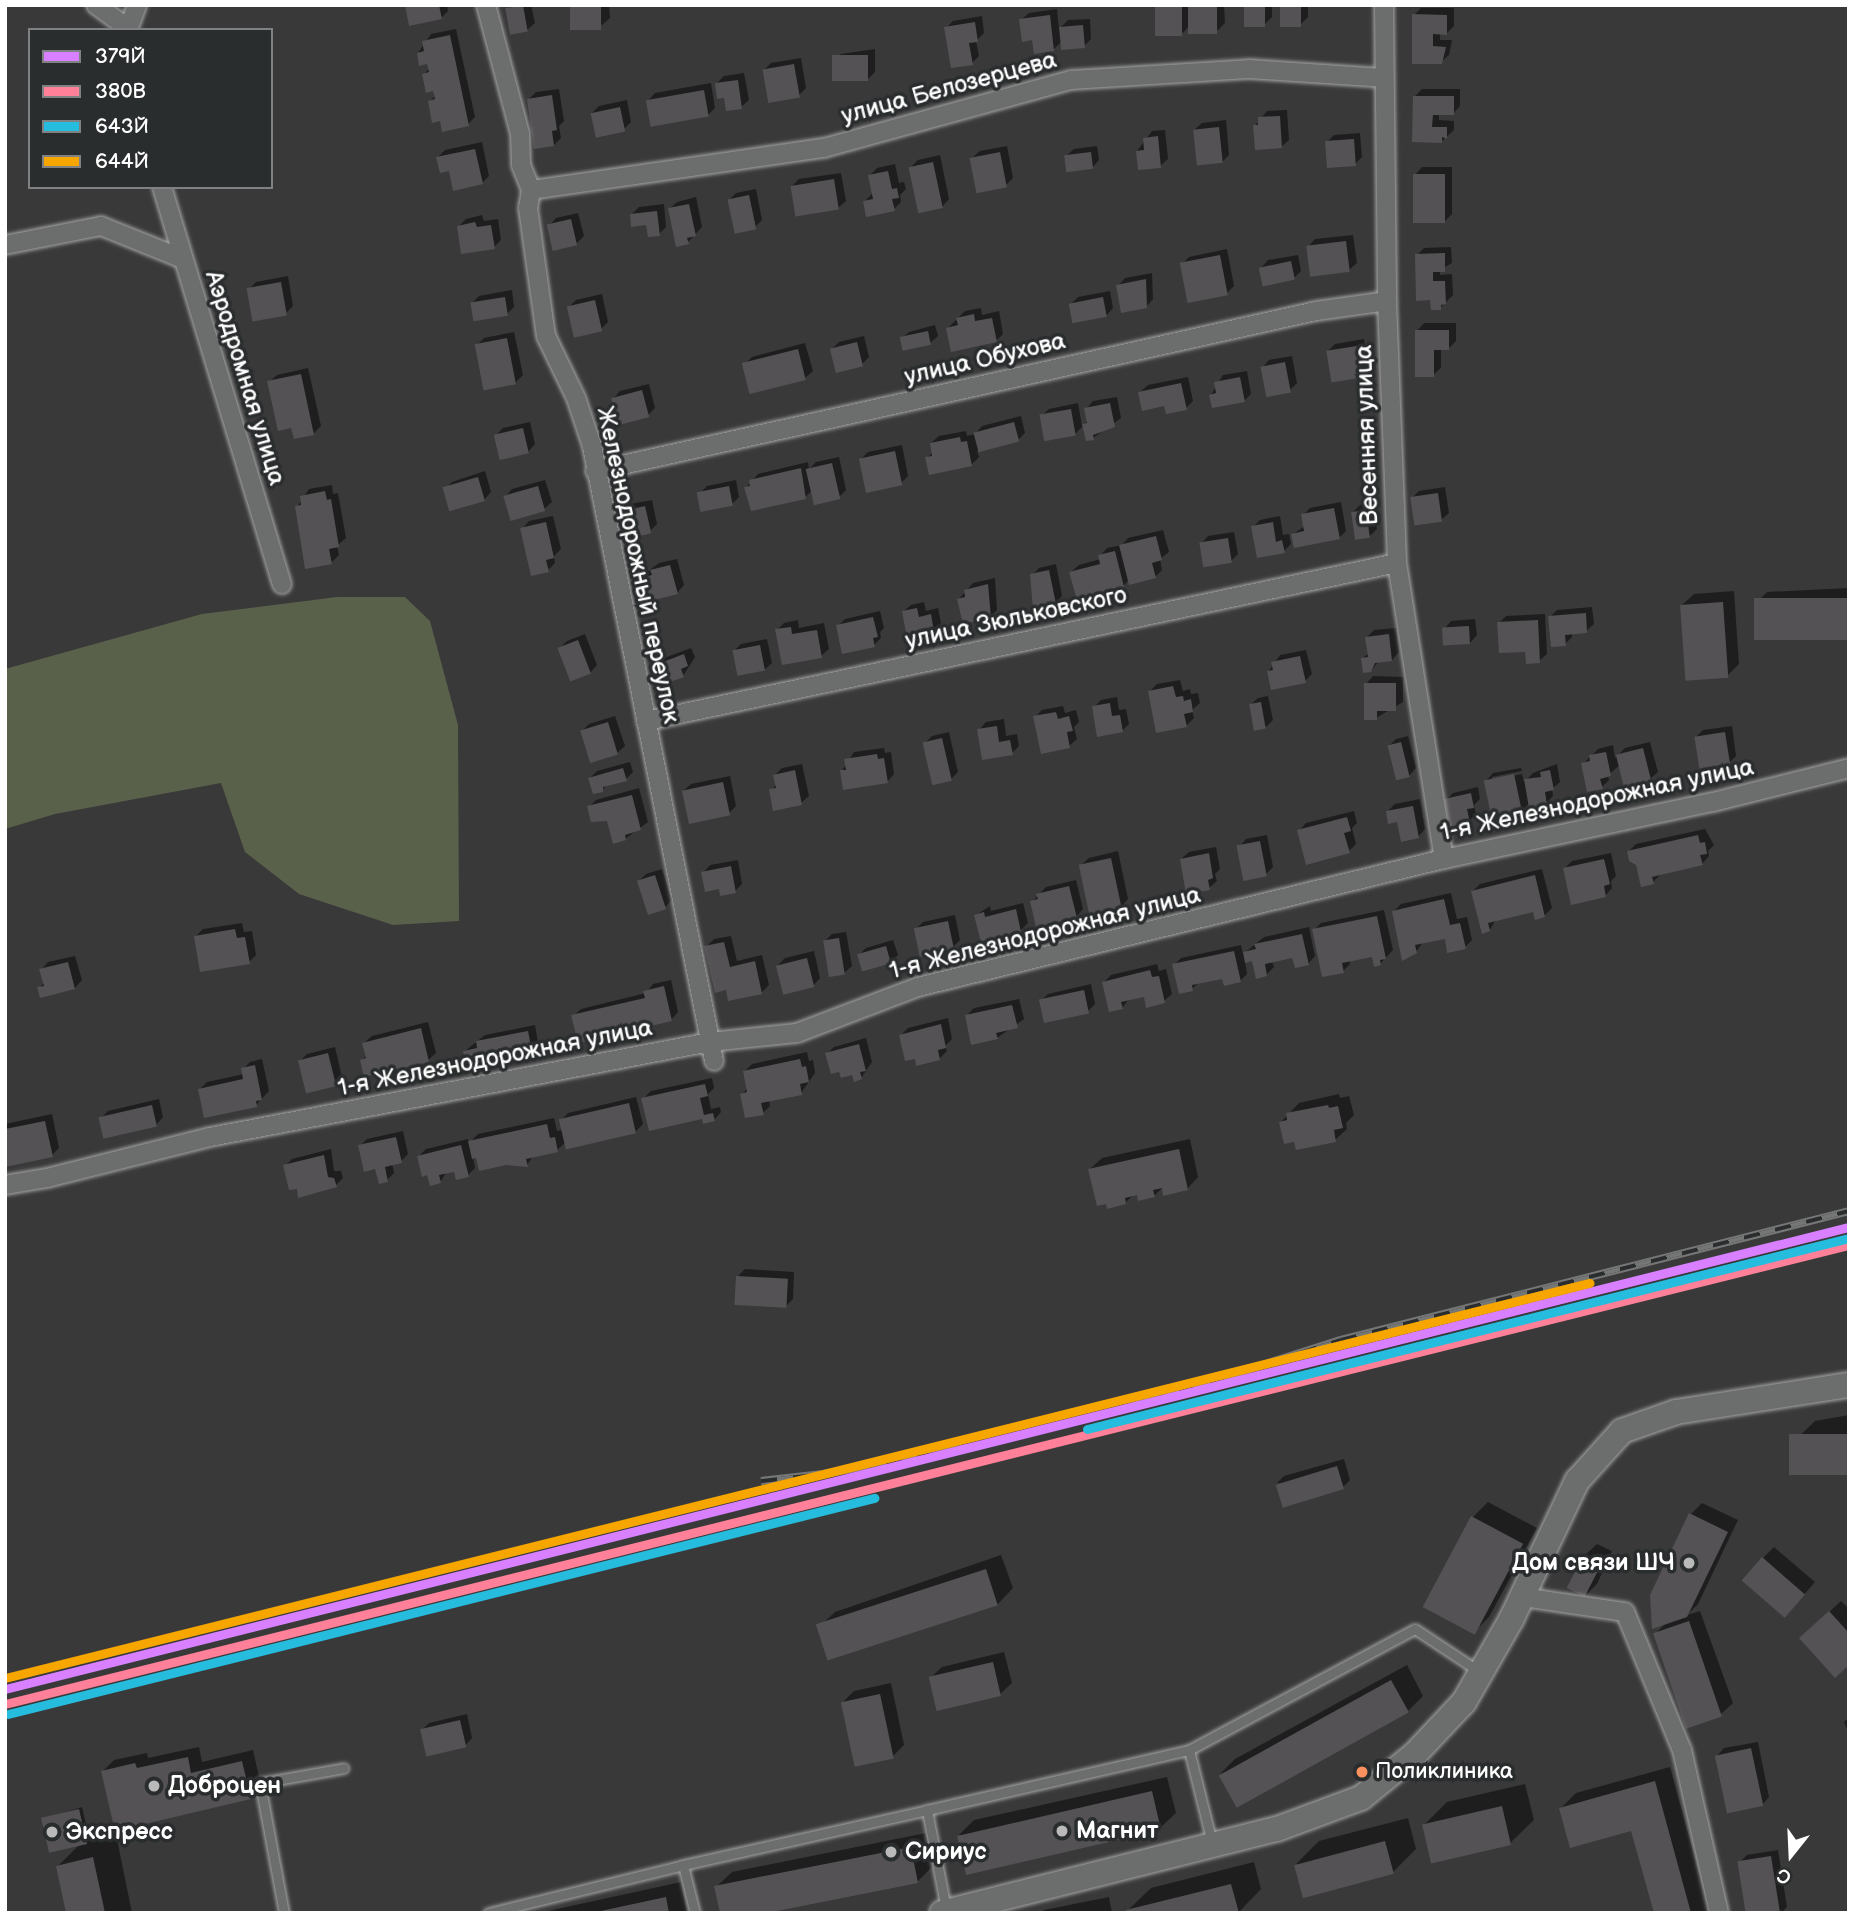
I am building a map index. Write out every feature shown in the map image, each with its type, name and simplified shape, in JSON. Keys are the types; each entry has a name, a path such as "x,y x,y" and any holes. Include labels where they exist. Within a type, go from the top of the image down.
{"main road":[{"path":"944,1912 1277,1829 1361,1798 1415,1754 1464,1702 1522,1597 1577,1481 1622,1431 1676,1412 1849,1385"}],"street":[{"path":"96,5 127,28"},
{"path":"128,28 137,5"},
{"name":"Железнодорожный переулок","path":"486,5 520,134 521,165 531,190 528,208 546,337 576,398 592,446 714,1060"},
{"name":"Весенняя улица","path":"1384,5 1387,301 1397,563 1444,859"},
{"name":"улица Белозерцева","path":"531,190 824,148 1070,80 1250,69 1383,78"},
{"name":"Аэродромная улица","path":"163,189 282,584"},
{"path":"5,244 101,226 183,258"},
{"name":"улица Обухова","path":"595,471 1316,311 1387,301"},
{"name":"улица Зюльковского","path":"646,720 1397,563"},
{"name":"1-я Железнодорожная улица","path":"5,1185 47,1178 210,1137 710,1042 797,1033 918,987 1444,859 1713,802 1849,768"},
{"path":"1522,1597 1625,1612 1682,1750 1719,1913"}],"lane":[{"path":"488,1913 683,1865 1189,1750 1415,1629 1481,1673"},
{"path":"1189,1750 1213,1845"},
{"path":"284,1913 260,1783 344,1768"},
{"path":"927,1811 944,1912"},
{"path":"683,1865 695,1913"}],"green space":[{"path":"337,597 405,597 430,621 458,725 459,921 393,925 299,894 245,852 221,783 55,814 5,829 5,669 202,614"}],"building":[{"path":"405,5 439,5 442,19 409,26"},
{"path":"523,5 528,32 510,35 505,8"},
{"path":"570,5 601,5 601,30 570,30"},
{"path":"1155,5 1182,5 1182,36 1155,36"},
{"path":"1188,5 1217,5 1217,34 1188,34"},
{"path":"1244,5 1265,5 1265,27 1244,27"},
{"path":"1280,5 1301,5 1301,27 1280,27"},
{"path":"1412,14 1447,15 1447,35 1433,34 1433,46 1446,47 1442,64 1412,64"},
{"path":"1050,15 1054,51 1034,54 1032,40 1022,42 1019,19"},
{"path":"975,22 978,42 969,43 973,65 951,68 944,27"},
{"path":"1083,25 1085,48 1061,50 1059,27"},
{"path":"450,35 469,126 442,132 440,121 432,123 428,101 435,99 433,91 426,93 422,74 429,72 427,64 419,66 417,53 424,51 422,41"},
{"path":"832,55 868,55 868,81 832,81"},
{"path":"794,64 800,97 768,103 762,70"},
{"path":"738,80 742,109 726,111 724,98 717,99 715,83"},
{"path":"704,90 709,117 651,127 646,100"},
{"path":"552,95 557,130 552,131 554,146 534,149 527,99"},
{"path":"1413,96 1454,96 1454,115 1433,115 1432,127 1447,127 1447,139 1442,137 1442,143 1412,142"},
{"path":"620,107 625,131 596,138 591,113"},
{"path":"1280,116 1282,148 1255,150 1253,125 1258,125 1258,117"},
{"path":"1219,127 1223,163 1197,166 1193,130"},
{"path":"1158,136 1161,168 1138,170 1136,151 1144,150 1143,138"},
{"path":"1354,139 1356,166 1327,168 1325,141"},
{"path":"475,149 483,184 453,191 449,171 440,173 436,157"},
{"path":"1000,152 1007,187 976,193 970,158"},
{"path":"1091,152 1093,169 1066,172 1064,155"},
{"path":"933,162 943,208 918,213 909,167"},
{"path":"888,171 892,189 897,188 899,198 892,199 895,211 866,217 863,201 873,199 868,175"},
{"path":"1413,174 1445,174 1445,223 1413,223"},
{"path":"834,179 839,210 795,217 791,186"},
{"path":"749,195 756,229 735,234 727,200"},
{"path":"689,204 696,236 687,238 689,244 676,247 668,208"},
{"path":"657,211 660,236 648,237 646,225 631,227 630,214"},
{"path":"571,219 577,245 553,251 547,225"},
{"path":"475,222 477,227 491,225 495,249 461,254 457,226"},
{"path":"1346,241 1350,272 1310,277 1306,246"},
{"path":"1445,253 1445,272 1433,272 1433,281 1445,281 1446,304 1441,305 1441,310 1431,310 1430,300 1416,301 1415,254"},
{"path":"1220,255 1228,295 1188,303 1180,263"},
{"path":"1291,261 1295,280 1263,286 1259,268"},
{"path":"1146,279 1147,308 1121,313 1116,285"},
{"path":"281,282 287,315 252,322 247,288"},
{"path":"505,297 508,316 473,321 470,302"},
{"path":"1103,297 1107,317 1072,323 1069,304"},
{"path":"595,300 602,331 574,338 567,307"},
{"path":"974,314 975,321 992,318 997,342 951,352 946,328 958,325 956,318"},
{"path":"1415,330 1449,330 1449,350 1434,350 1434,377 1415,377"},
{"path":"928,331 931,345 903,351 900,337"},
{"path":"507,338 516,384 484,390 475,344"},
{"path":"857,342 863,366 836,373 830,349"},
{"path":"1357,346 1362,378 1331,382 1326,351"},
{"path":"798,349 806,380 749,394 742,363"},
{"path":"1285,362 1291,392 1266,397 1260,367"},
{"path":"301,374 314,435 294,439 291,428 278,431 267,381"},
{"path":"1240,377 1245,402 1212,408 1209,395 1216,393 1214,382"},
{"path":"1181,383 1187,410 1166,414 1164,406 1142,411 1138,392"},
{"path":"642,390 649,417 618,425 611,398"},
{"path":"1110,403 1115,427 1093,435 1094,440 1086,441 1082,424 1087,423 1084,408"},
{"path":"1071,409 1076,436 1044,441 1039,415"},
{"path":"1014,422 1019,441 979,452 973,433"},
{"path":"523,428 529,453 500,460 494,435"},
{"path":"960,437 961,442 967,441 972,466 929,475 925,457 932,456 930,443"},
{"path":"895,451 902,485 866,493 859,459"},
{"path":"832,463 840,499 814,505 806,469"},
{"path":"801,468 806,499 751,511 744,487 750,486 749,480"},
{"path":"478,477 485,501 449,511 442,487"},
{"path":"538,486 545,511 511,521 503,496"},
{"path":"729,486 733,506 700,512 697,492"},
{"path":"325,491 327,500 331,499 339,547 329,549 332,564 305,569 295,506 301,505 300,496"},
{"path":"1438,493 1442,522 1414,526 1410,497"},
{"path":"645,506 651,533 627,539 621,512"},
{"path":"1334,508 1340,539 1294,548 1291,534 1304,531 1301,514"},
{"path":"1366,510 1370,538 1355,540 1351,512"},
{"path":"546,522 554,558 546,560 549,572 531,576 520,528"},
{"path":"1273,522 1276,542 1282,540 1285,553 1257,558 1251,526"},
{"path":"1156,536 1162,560 1152,563 1156,578 1129,585 1119,545"},
{"path":"1228,538 1232,563 1203,567 1199,543"},
{"path":"1115,551 1124,587 1077,600 1069,572 1100,564 1098,555"},
{"path":"670,565 678,594 642,603 636,579 652,575 650,570"},
{"path":"1049,570 1056,604 1033,609 1030,574"},
{"path":"988,584 991,618 963,624 957,599 965,597 964,590"},
{"path":"1754,598 1849,598 1849,640 1754,640"},
{"path":"1723,602 1728,678 1685,681 1680,605"},
{"path":"917,608 919,617 931,614 934,632 907,638 902,611"},
{"path":"1586,613 1587,633 1565,635 1566,646 1551,647 1548,616"},
{"path":"873,617 878,637 873,638 875,647 842,654 836,625"},
{"path":"1538,620 1540,663 1526,664 1525,652 1499,653 1497,622"},
{"path":"1469,626 1470,644 1443,645 1442,627"},
{"path":"791,627 792,634 817,630 822,658 782,665 775,629"},
{"path":"1389,634 1392,661 1375,663 1371,672 1363,673 1361,658 1368,657 1365,637"},
{"path":"578,640 591,674 570,681 557,648"},
{"path":"760,645 765,671 737,676 733,650"},
{"path":"684,654 688,666 681,669 684,677 662,685 655,665"},
{"path":"1300,656 1306,683 1271,690 1267,671 1273,670 1271,662"},
{"path":"1364,683 1396,683 1396,711 1377,711 1377,720 1364,720"},
{"path":"1173,686 1176,697 1183,696 1184,701 1191,699 1193,712 1184,714 1187,727 1156,733 1148,691"},
{"path":"1261,702 1266,729 1254,731 1249,704"},
{"path":"1110,703 1112,716 1120,715 1123,732 1097,737 1092,706"},
{"path":"1056,712 1058,719 1069,716 1073,731 1067,732 1070,748 1041,754 1033,716"},
{"path":"608,722 618,755 590,763 580,730"},
{"path":"997,726 999,742 1010,740 1013,755 982,760 977,729"},
{"path":"1725,732 1730,764 1699,768 1694,737"},
{"path":"942,738 952,781 932,785 923,742"},
{"path":"1401,742 1410,777 1396,780 1387,745"},
{"path":"1643,748 1651,781 1624,788 1616,755"},
{"path":"1606,752 1611,776 1600,779 1603,789 1587,792 1581,763 1590,761 1589,755"},
{"path":"877,754 878,759 884,758 888,783 843,790 840,770 846,770 844,759"},
{"path":"623,768 627,781 603,787 603,792 593,794 588,778"},
{"path":"795,770 802,805 773,811 769,789 776,788 773,775"},
{"path":"1550,770 1554,790 1545,792 1547,805 1529,808 1524,779 1541,777 1540,772"},
{"path":"1514,774 1522,813 1492,820 1484,780"},
{"path":"723,782 730,815 689,824 682,791"},
{"path":"1471,793 1474,808 1467,809 1470,823 1450,827 1444,799"},
{"path":"632,795 641,830 625,835 626,840 613,844 607,821 591,822 587,806"},
{"path":"1413,806 1419,838 1401,842 1397,822 1388,824 1386,811"},
{"path":"1347,817 1351,831 1344,833 1350,853 1306,865 1297,830"},
{"path":"1698,835 1700,843 1705,842 1707,854 1700,855 1703,865 1652,877 1654,884 1641,887 1636,865 1629,861 1627,851"},
{"path":"1260,841 1267,876 1243,881 1236,846"},
{"path":"1209,853 1213,878 1208,880 1210,890 1186,894 1180,859"},
{"path":"1111,858 1122,908 1089,915 1079,865"},
{"path":"1604,859 1610,884 1604,886 1606,897 1571,905 1563,868"},
{"path":"731,866 736,893 720,896 719,889 705,892 701,872"},
{"path":"655,875 666,909 648,915 637,881"},
{"path":"1535,875 1545,917 1535,920 1533,912 1488,923 1490,931 1482,934 1471,891"},
{"path":"1069,886 1077,918 1036,927 1030,901 1038,899 1036,894"},
{"path":"1444,899 1450,925 1460,923 1466,949 1447,953 1445,939 1415,945 1417,953 1402,961 1392,911"},
{"path":"1016,909 1021,932 981,942 974,915 984,912 985,917"},
{"path":"1377,916 1386,959 1380,960 1381,965 1374,967 1372,957 1342,963 1344,973 1322,977 1312,929"},
{"path":"948,921 954,949 920,957 914,928"},
{"path":"235,929 237,938 245,937 250,964 200,972 194,936"},
{"path":"1302,934 1309,965 1295,968 1292,958 1265,964 1267,976 1256,979 1252,961 1245,963 1243,952 1256,949 1254,944"},
{"path":"839,938 845,975 829,977 823,941"},
{"path":"724,942 730,967 755,961 762,994 728,1001 726,990 715,993 704,946"},
{"path":"886,946 891,963 862,972 857,954"},
{"path":"1234,951 1241,982 1224,986 1222,979 1192,985 1193,991 1179,994 1172,964"},
{"path":"807,958 814,987 783,995 776,966"},
{"path":"68,962 75,989 40,998 37,987 44,986 39,969"},
{"path":"1150,970 1152,977 1159,976 1165,1003 1146,1008 1144,997 1121,1002 1123,1009 1109,1012 1102,982"},
{"path":"664,986 672,1021 578,1043 571,1015 645,998 643,991"},
{"path":"1084,990 1089,1013 1044,1023 1039,1000"},
{"path":"1012,1005 1018,1028 996,1033 998,1039 971,1045 965,1015"},
{"path":"941,1024 946,1048 938,1050 940,1060 916,1066 915,1059 905,1061 899,1035"},
{"path":"421,1028 429,1062 364,1077 360,1060 366,1058 362,1043"},
{"path":"528,1031 533,1057 477,1068 478,1073 468,1075 463,1051 477,1048 476,1041"},
{"path":"859,1044 866,1071 860,1072 862,1079 854,1082 852,1075 841,1078 839,1072 831,1074 825,1053"},
{"path":"328,1053 336,1086 306,1093 298,1060"},
{"path":"800,1059 802,1067 806,1066 809,1082 800,1084 802,1095 761,1103 764,1115 745,1118 740,1094 747,1092 743,1071"},
{"path":"255,1065 262,1100 256,1101 257,1107 204,1118 198,1089 243,1079 241,1068"},
{"path":"705,1084 708,1096 700,1098 704,1115 713,1113 715,1121 703,1124 702,1119 649,1131 641,1098"},
{"path":"629,1103 636,1133 566,1149 559,1119"},
{"path":"152,1105 157,1126 103,1139 98,1117"},
{"path":"1328,1105 1329,1108 1338,1106 1343,1128 1334,1130 1336,1142 1296,1150 1294,1142 1284,1144 1279,1122 1287,1120 1286,1113"},
{"path":"45,1121 53,1157 5,1167 5,1129"},
{"path":"547,1124 550,1138 555,1137 558,1152 526,1159 528,1167 506,1165 479,1171 476,1158 472,1159 468,1141"},
{"path":"396,1137 402,1163 385,1167 388,1182 379,1184 375,1169 364,1172 358,1145"},
{"path":"461,1145 469,1177 456,1180 454,1172 439,1175 441,1183 430,1186 427,1175 422,1177 417,1156"},
{"path":"1179,1149 1188,1190 1163,1196 1162,1188 1153,1190 1155,1197 1138,1201 1137,1195 1125,1198 1126,1204 1107,1209 1106,1204 1097,1206 1088,1169"},
{"path":"324,1155 328,1177 334,1178 337,1187 298,1198 297,1189 289,1190 283,1165"},
{"path":"736,1276 788,1279 786,1308 734,1305"},
{"path":"1789,1434 1849,1434 1849,1475 1789,1475"},
{"path":"1337,1466 1344,1489 1283,1508 1276,1485"},
{"name":"Дом связи ШЧ","path":"1689,1513 1728,1532 1687,1617 1652,1629 1650,1595"},
{"path":"1471,1516 1523,1544 1475,1635 1423,1607"},
{"path":"1584,1554 1602,1563 1585,1597 1567,1588"},
{"path":"1762,1557 1805,1594 1785,1618 1742,1580"},
{"path":"986,1569 998,1605 828,1660 816,1624"},
{"path":"1829,1611 1849,1633 1849,1665 1835,1678 1799,1638"},
{"path":"1689,1621 1722,1716 1686,1729 1653,1633"},
{"path":"993,1662 1001,1696 937,1711 929,1677"},
{"path":"1391,1680 1409,1712 1237,1808 1219,1776"},
{"path":"880,1694 894,1759 855,1767 841,1702"},
{"path":"460,1720 466,1747 426,1757 420,1729"},
{"path":"1751,1748 1763,1806 1727,1813 1715,1756"},
{"path":"188,1757 191,1773 242,1761 251,1799 115,1831 101,1771 135,1763 137,1768"},
{"name":"Поликлиника","path":"1655,1781 1691,1913 1654,1913 1631,1831 1570,1848 1559,1808"},
{"path":"1152,1791 1161,1830 966,1875 957,1836"},
{"path":"1502,1806 1511,1845 1431,1863 1422,1824"},
{"path":"79,1809 87,1844 49,1853 41,1818"},
{"path":"1385,1841 1394,1874 1303,1898 1294,1865"},
{"path":"911,1847 918,1883 767,1913 720,1913 714,1886"},
{"path":"1771,1856 1780,1913 1746,1913 1737,1861"},
{"path":"93,1857 105,1913 66,1913 56,1866"},
{"path":"1231,1884 1239,1913 1126,1913 1126,1910"},
{"path":"666,1897 669,1913 596,1913 596,1912"}],"railway":[{"path":"1118,1411 1341,1340 1849,1211"},
{"path":"761,1481 823,1474 973,1447"}],"transit line":[{"name":"379Й","path":"5,1689 1849,1227"},
{"name":"643Й","path":"1087,1429 1849,1238"},
{"name":"380В","path":"5,1704 1849,1245"},
{"name":"644Й","path":"5,1678 1589,1283"},
{"name":"643Й","path":"8,1714 874,1498"}],"place":[{"name":"Дом связи ШЧ","path":"1689,1563"},
{"name":"Поликлиника","path":"1362,1772"},
{"name":"Доброцен","path":"154,1786"},
{"name":"Магнит","path":"1062,1831"},
{"name":"Экспресс","path":"52,1832"},
{"name":"Сириус","path":"891,1852"}]}
